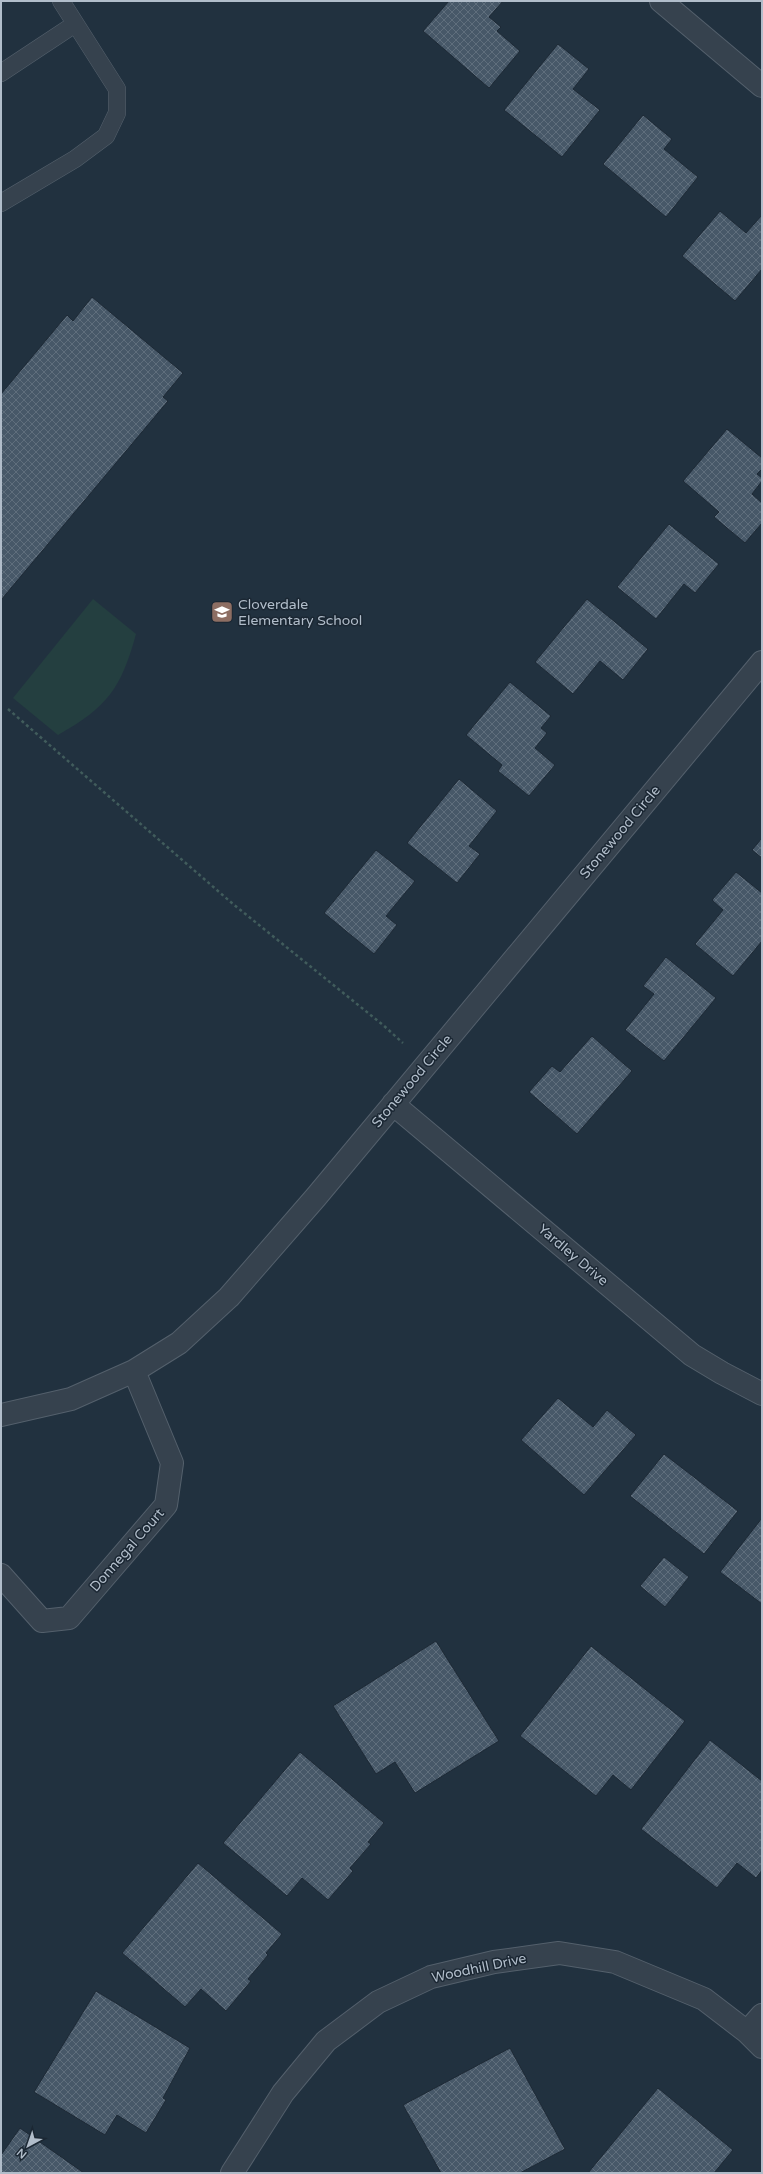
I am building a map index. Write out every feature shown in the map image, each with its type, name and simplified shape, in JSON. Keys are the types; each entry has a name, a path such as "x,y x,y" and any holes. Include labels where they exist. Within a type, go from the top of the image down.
{"street":[{"path":"661,1 762,86"},
{"name":"Stonewood Circle","path":"1,1415 71,1399 134,1371 179,1343 229,1297 316,1197 762,662"},
{"name":"Yardley Drive","path":"393,1104 692,1355 762,1394"},
{"name":"Donnegal Court","path":"1,1575 42,1621 69,1618 166,1505 172,1463 134,1371"},
{"name":"Woodhill Drive","path":"232,2173 283,2093 326,2041 378,2002 431,1977 494,1962 559,1953 615,1962 704,1999 746,2032 762,2047"},
{"path":"746,2032 762,2015"}],"lane":[{"path":"1,203 75,159 106,136 118,113 117,90 61,1"},
{"path":"1,72 75,24"}],"path":[{"path":"8,710 233,904 383,1025 426,1064"}],"green space":[{"path":"93,599 136,634 124,669 118,683 110,695 89,715 58,735 13,698"}],"building":[{"path":"449,1 503,1 489,17 501,27 497,31 520,51 489,88 423,31"},
{"path":"558,44 589,69 573,89 600,110 562,157 504,110"},
{"path":"643,115 672,139 664,149 698,177 666,217 603,164"},
{"path":"720,211 746,233 762,215 762,269 735,301 682,256"},
{"path":"92,297 183,373 163,397 168,401 1,600 1,394 67,315 73,321"},
{"path":"727,429 762,458 762,469 757,474 762,478 762,481 752,494 762,503 762,523 745,543 714,517 719,512 683,481"},
{"path":"669,524 719,564 695,593 684,584 656,619 617,587"},
{"path":"587,599 648,649 623,680 600,661 573,694 535,662"},
{"path":"510,682 551,716 541,728 547,733 535,748 555,765 529,796 498,771 502,765 466,735"},
{"path":"459,779 497,811 469,846 480,854 457,883 407,843"},
{"path":"762,838 762,858 752,850"},
{"path":"376,850 415,881 386,916 397,925 374,954 324,913"},
{"path":"736,872 762,893 762,941 733,976 695,944 723,910 712,900"},
{"path":"666,957 716,998 664,1061 625,1030 654,994 643,986"},
{"path":"592,1036 632,1071 577,1134 529,1092 552,1066 560,1072"},
{"path":"558,1398 593,1427 607,1410 636,1435 584,1495 521,1440"},
{"path":"664,1454 738,1511 704,1554 630,1496"},
{"path":"762,1518 762,1604 720,1572"},
{"path":"664,1557 689,1577 665,1607 640,1586"},
{"path":"436,1641 499,1741 415,1793 395,1762 376,1774 333,1706"},
{"path":"591,1646 685,1721 631,1790 613,1775 596,1796 520,1736"},
{"path":"710,1740 762,1781 762,1870 756,1878 737,1863 717,1888 641,1829"},
{"path":"300,1752 384,1823 368,1842 371,1844 350,1868 353,1871 328,1900 302,1878 287,1896 223,1843"},
{"path":"198,1863 282,1934 266,1953 268,1955 248,1979 251,1981 226,2011 201,1989 185,2007 122,1953"},
{"path":"96,1991 190,2048 163,2098 166,2100 146,2133 117,2115 105,2135 34,2092"},
{"path":"510,2048 565,2149 520,2173 441,2173 403,2105"},
{"path":"658,2088 733,2150 714,2173 588,2173"},
{"path":"20,2128 84,2173 1,2173 1,2155"}],"place":[{"name":"Cloverdale Elementary School","path":"222,612"}]}
